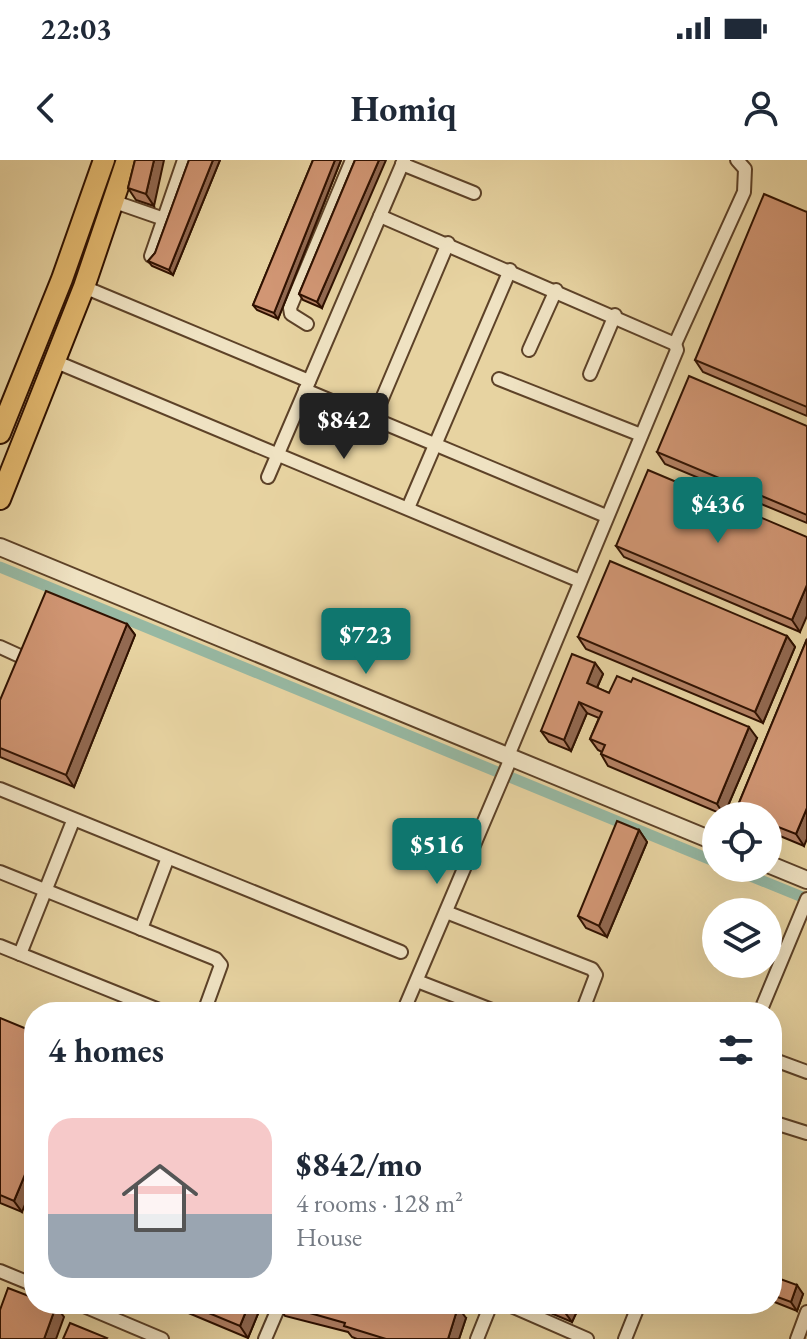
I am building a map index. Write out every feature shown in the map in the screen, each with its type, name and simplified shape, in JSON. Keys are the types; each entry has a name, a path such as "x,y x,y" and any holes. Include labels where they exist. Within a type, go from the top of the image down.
{"main road":[{"path":"0,433 62,279 104,160"},
{"path":"0,499 84,287 127,160"}],"street":[{"path":"151,256 184,160"},
{"path":"307,324 291,314 290,308 352,160"},
{"path":"408,1002 677,350 675,344 744,192 745,169 737,160"},
{"path":"268,477 403,162 474,193"},
{"path":"115,202 164,219"},
{"path":"380,216 615,315 675,344"},
{"path":"373,420 448,243"},
{"path":"408,508 510,270"},
{"path":"84,287 307,386 373,420 606,516"},
{"path":"529,350 556,290"},
{"path":"590,374 615,315"},
{"path":"54,361 580,581"},
{"path":"499,379 641,435"},
{"path":"0,547 508,764 702,837"},
{"path":"17,670 28,642"},
{"path":"0,647 22,657"},
{"path":"0,789 167,860 401,952"},
{"path":"20,954 73,821"},
{"path":"141,929 167,860"},
{"path":"782,870 807,880"},
{"path":"0,872 212,957 221,965 208,1002"},
{"path":"764,1002 806,900"},
{"path":"446,912 592,969 596,975 586,1002"},
{"path":"0,946 139,1002"},
{"path":"417,981 471,1002"},
{"path":"782,1063 807,1072"},
{"path":"782,1125 807,1133"},
{"path":"0,1271 24,1281"},
{"path":"797,1339 807,1312"},
{"path":"103,1314 162,1339"},
{"path":"265,1339 276,1314"},
{"path":"477,1339 487,1314"},
{"path":"530,1314 587,1339"},
{"path":"625,1339 635,1314"}],"building":[{"path":"135,160 154,160 146,194 128,188"},
{"path":"189,160 213,160 169,270 148,261 155,253"},
{"path":"313,160 335,160 274,313 253,305"},
{"path":"355,160 379,160 317,302 299,294"},
{"path":"764,194 807,212 807,407 695,360"},
{"path":"689,376 807,426 807,515 657,452"},
{"path":"648,470 807,537 807,585 792,620 616,546"},
{"path":"610,561 787,636 755,712 578,637"},
{"path":"46,591 127,624 66,775 0,748 0,700"},
{"path":"807,639 807,808 796,834 782,828 782,802 739,802"},
{"path":"572,654 595,663 587,683 609,693 617,676 631,682 633,678 749,727 718,802 601,754 605,745 590,739 602,712 579,702 564,740 541,731"},
{"path":"617,821 639,830 599,926 578,916"},
{"path":"0,1018 24,1028 24,1177 14,1201 0,1195"},
{"path":"782,1280 797,1285 791,1302 782,1299"},
{"path":"8,1288 24,1294 24,1314 53,1314 44,1339 0,1339 0,1310"},
{"path":"211,1314 245,1314 240,1326"},
{"path":"313,1314 456,1314 448,1339 386,1339 344,1326 345,1323"},
{"path":"70,1323 107,1338 63,1339"}],"waterway":[{"path":"0,567 702,856"},
{"path":"765,882 807,899"}]}
